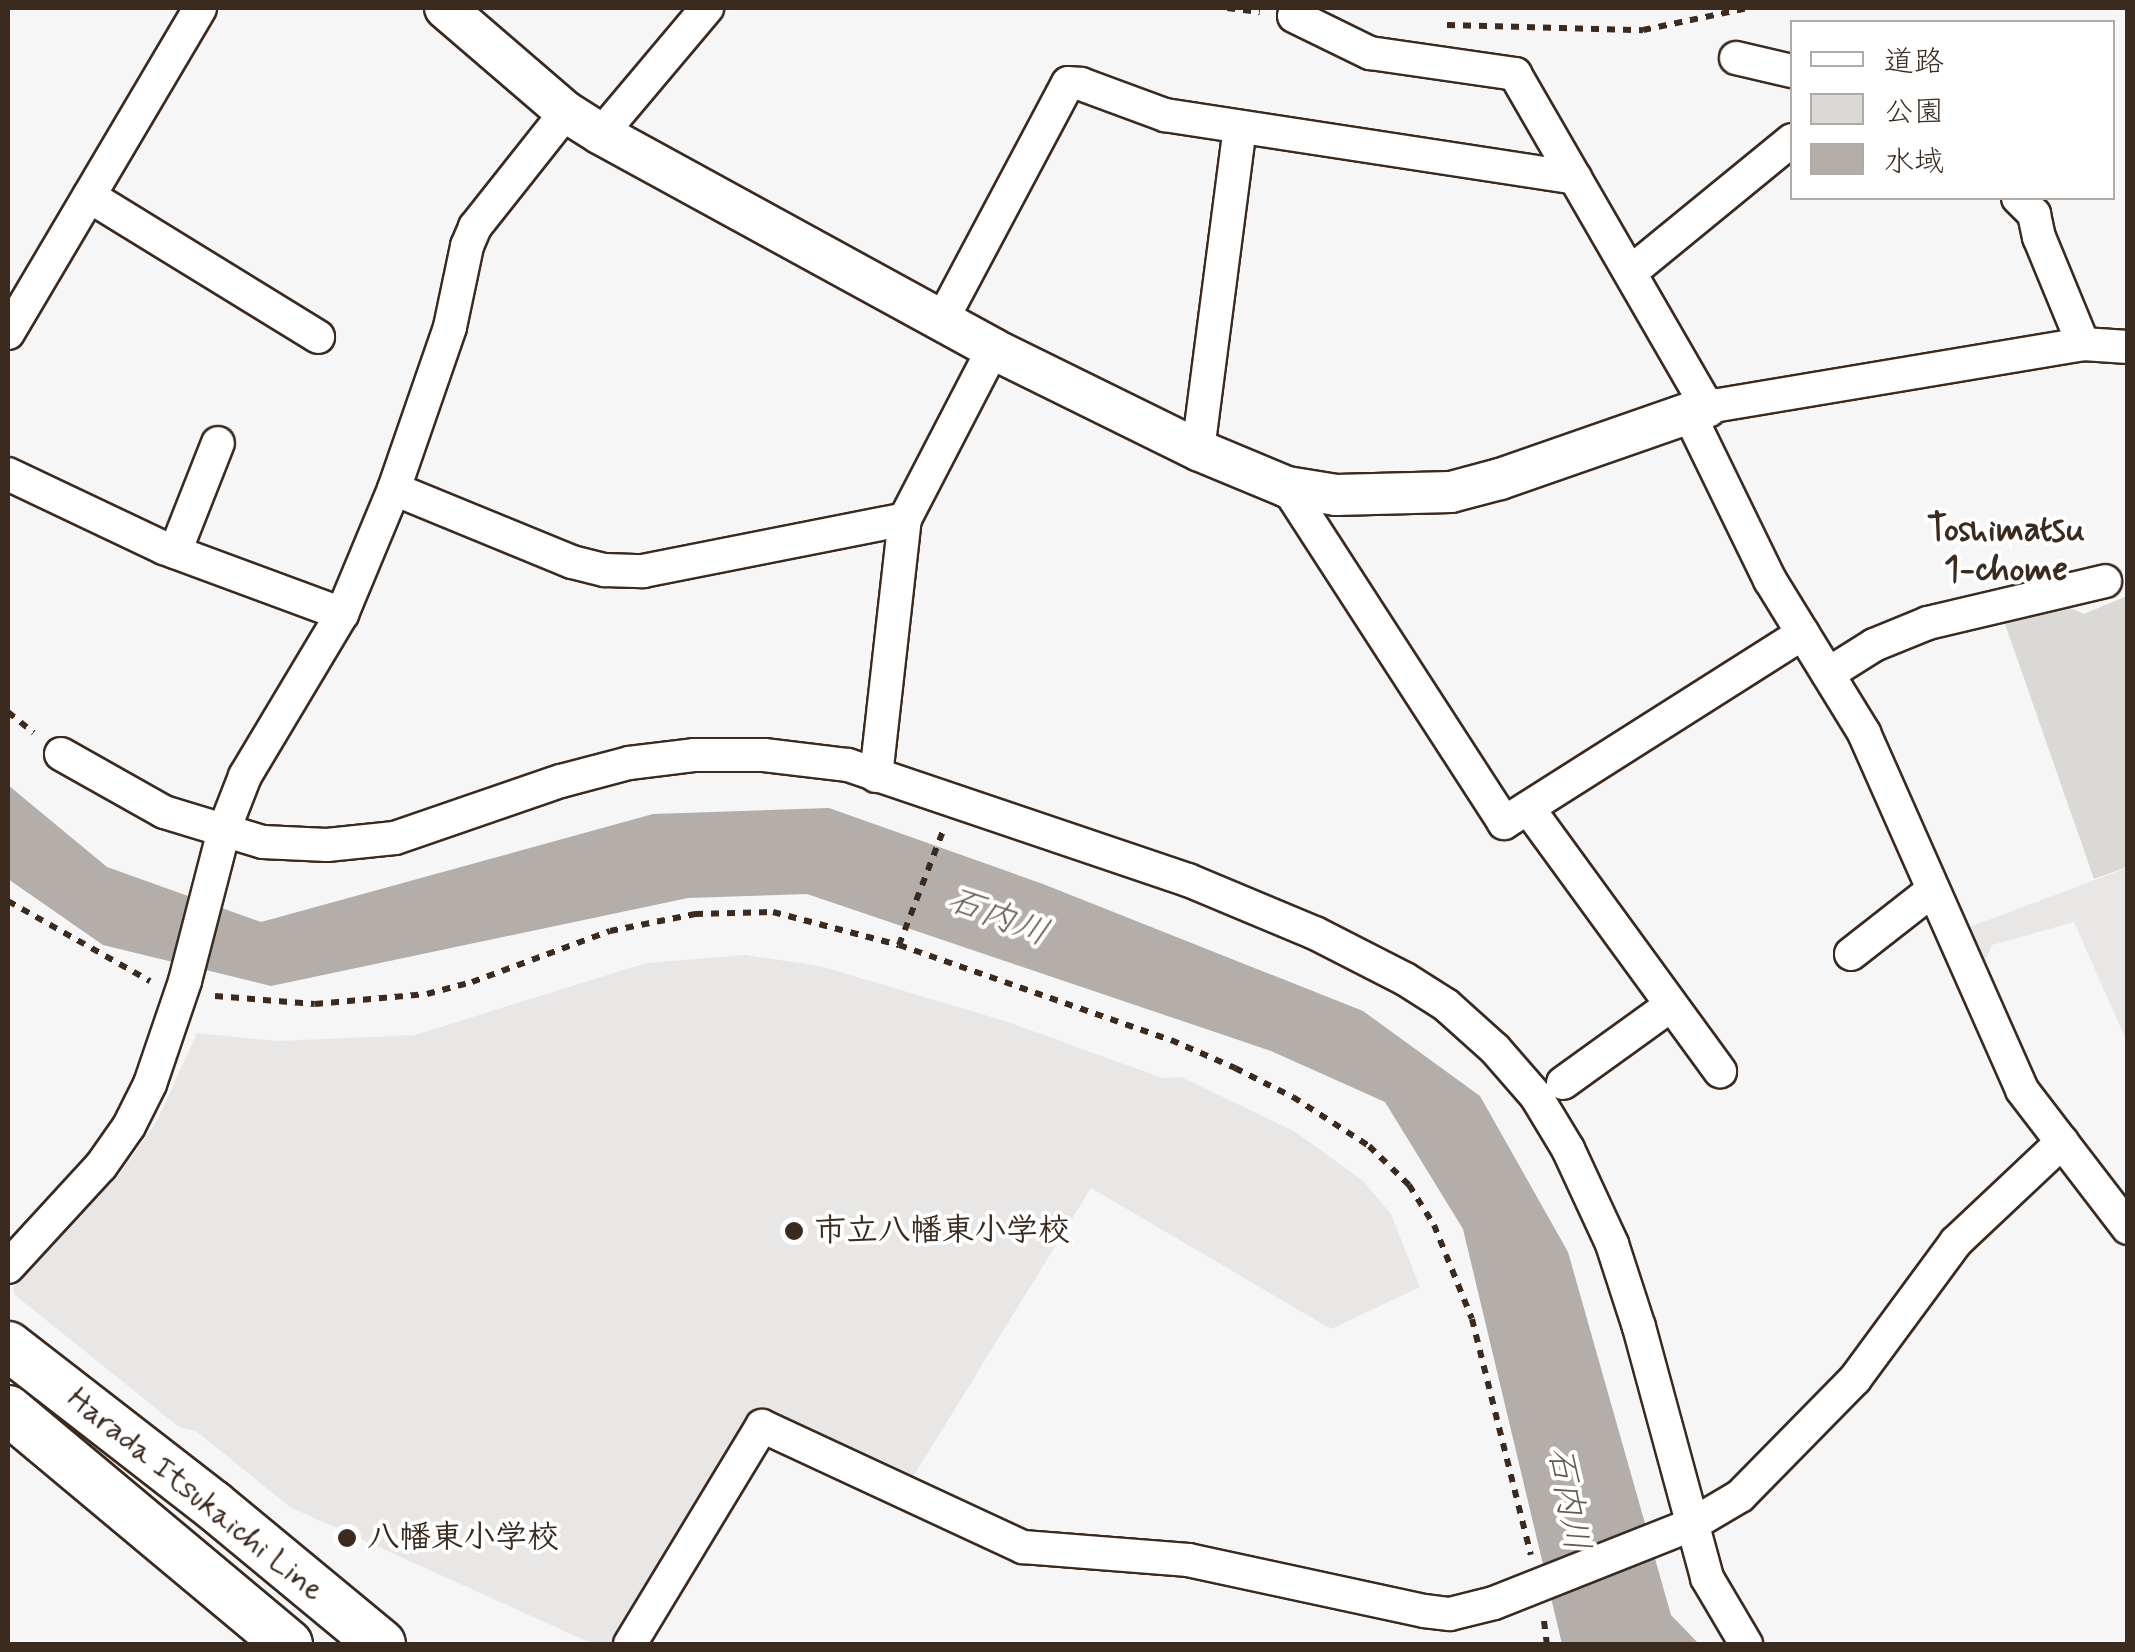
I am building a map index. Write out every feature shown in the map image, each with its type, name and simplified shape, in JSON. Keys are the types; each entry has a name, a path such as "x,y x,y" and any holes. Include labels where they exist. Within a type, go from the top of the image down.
{"main road":[{"name":"Harada Itsukaichi Line","path":"8,1346 214,1505 381,1644"},
{"name":"Harada Itsukaichi Line","path":"8,1410 288,1644"}],"street":[{"path":"8,333 200,8"},
{"path":"445,8 566,112 601,134 993,349 1198,450 1287,487 1336,495 1450,492 1500,479 1698,410 2083,344 2128,346"},
{"path":"601,134 707,8"},
{"path":"1294,16 1370,53 1515,74 1632,271 1698,410 1740,524 1864,733 2022,1090 2128,1228"},
{"path":"1736,58 1790,71"},
{"path":"942,320 1068,83 1081,84 1165,115 1575,178"},
{"path":"8,1267 101,1166 129,1126 166,1046 222,840 246,776 342,614 394,490 450,327 467,246 475,228 566,112"},
{"path":"1198,450 1240,128"},
{"path":"1632,271 1790,142"},
{"path":"89,196 318,337"},
{"path":"2020,200 2034,214 2038,237 2083,344"},
{"path":"876,776 905,519 993,349"},
{"path":"174,552 218,443"},
{"path":"8,474 174,552 342,614"},
{"path":"1287,487 1504,823 1802,633"},
{"path":"394,490 572,562 605,570 643,571 905,519"},
{"path":"1828,674 1874,645 1928,623 2105,581"},
{"path":"60,754 222,840 326,846 396,838 560,781 628,763 694,755 764,755 848,766 1188,880 1315,933 1446,1005 1495,1050 1553,1122 1612,1244 1640,1327 1681,1528 1746,1644"},
{"path":"1528,808 1720,1071"},
{"path":"1851,954 1933,890"},
{"path":"1563,1083 1671,1005"},
{"path":"630,1644 762,1426 1024,1547 1188,1560 1450,1614 1542,1584 1681,1528 1740,1496 1855,1379 1956,1242 2062,1142"}],"path":[{"path":"1227,8 1294,16"},
{"path":"1431,25 1644,30 1748,8"},
{"path":"899,945 950,813"},
{"path":"8,901 105,958 183,987 315,1004 426,994 490,976 610,931 695,914 801,916 899,945 1171,1040 1236,1068 1335,1122 1408,1184 1434,1225 1472,1320 1542,1584 1546,1644"}],"shaded area":[{"path":"2127,868 2127,1042 2074,922 1992,945 1984,964 1967,928"},
{"path":"745,955 820,966 1008,1022 1162,1078 1181,1077 1294,1131 1363,1181 1391,1214 1420,1287 1331,1329 1091,1188 910,1482 754,1409 610,1644 593,1644 290,1507 196,1431 179,1427 15,1295 13,1287 119,1175 157,1121 197,1033 277,1041 415,1035 646,963"}],"green space":[{"path":"2127,596 2127,867 2094,879 2004,621 2066,606 2084,614"}],"water":[{"name":"石内川","path":"8,785 107,867 261,922 653,814 829,808 1043,884 1363,1011 1480,1096 1568,1252 1671,1615 1699,1644 1562,1644 1463,1229 1385,1102 1271,1051 807,894 688,898 271,986 103,945 8,879"}],"place":[{"name":"市立八幡東小学校","path":"794,1231"},
{"name":"八幡東小学校","path":"347,1538"}],"district":[{"name":"Toshimatsu 1-chome","path":"2006,550"}]}
